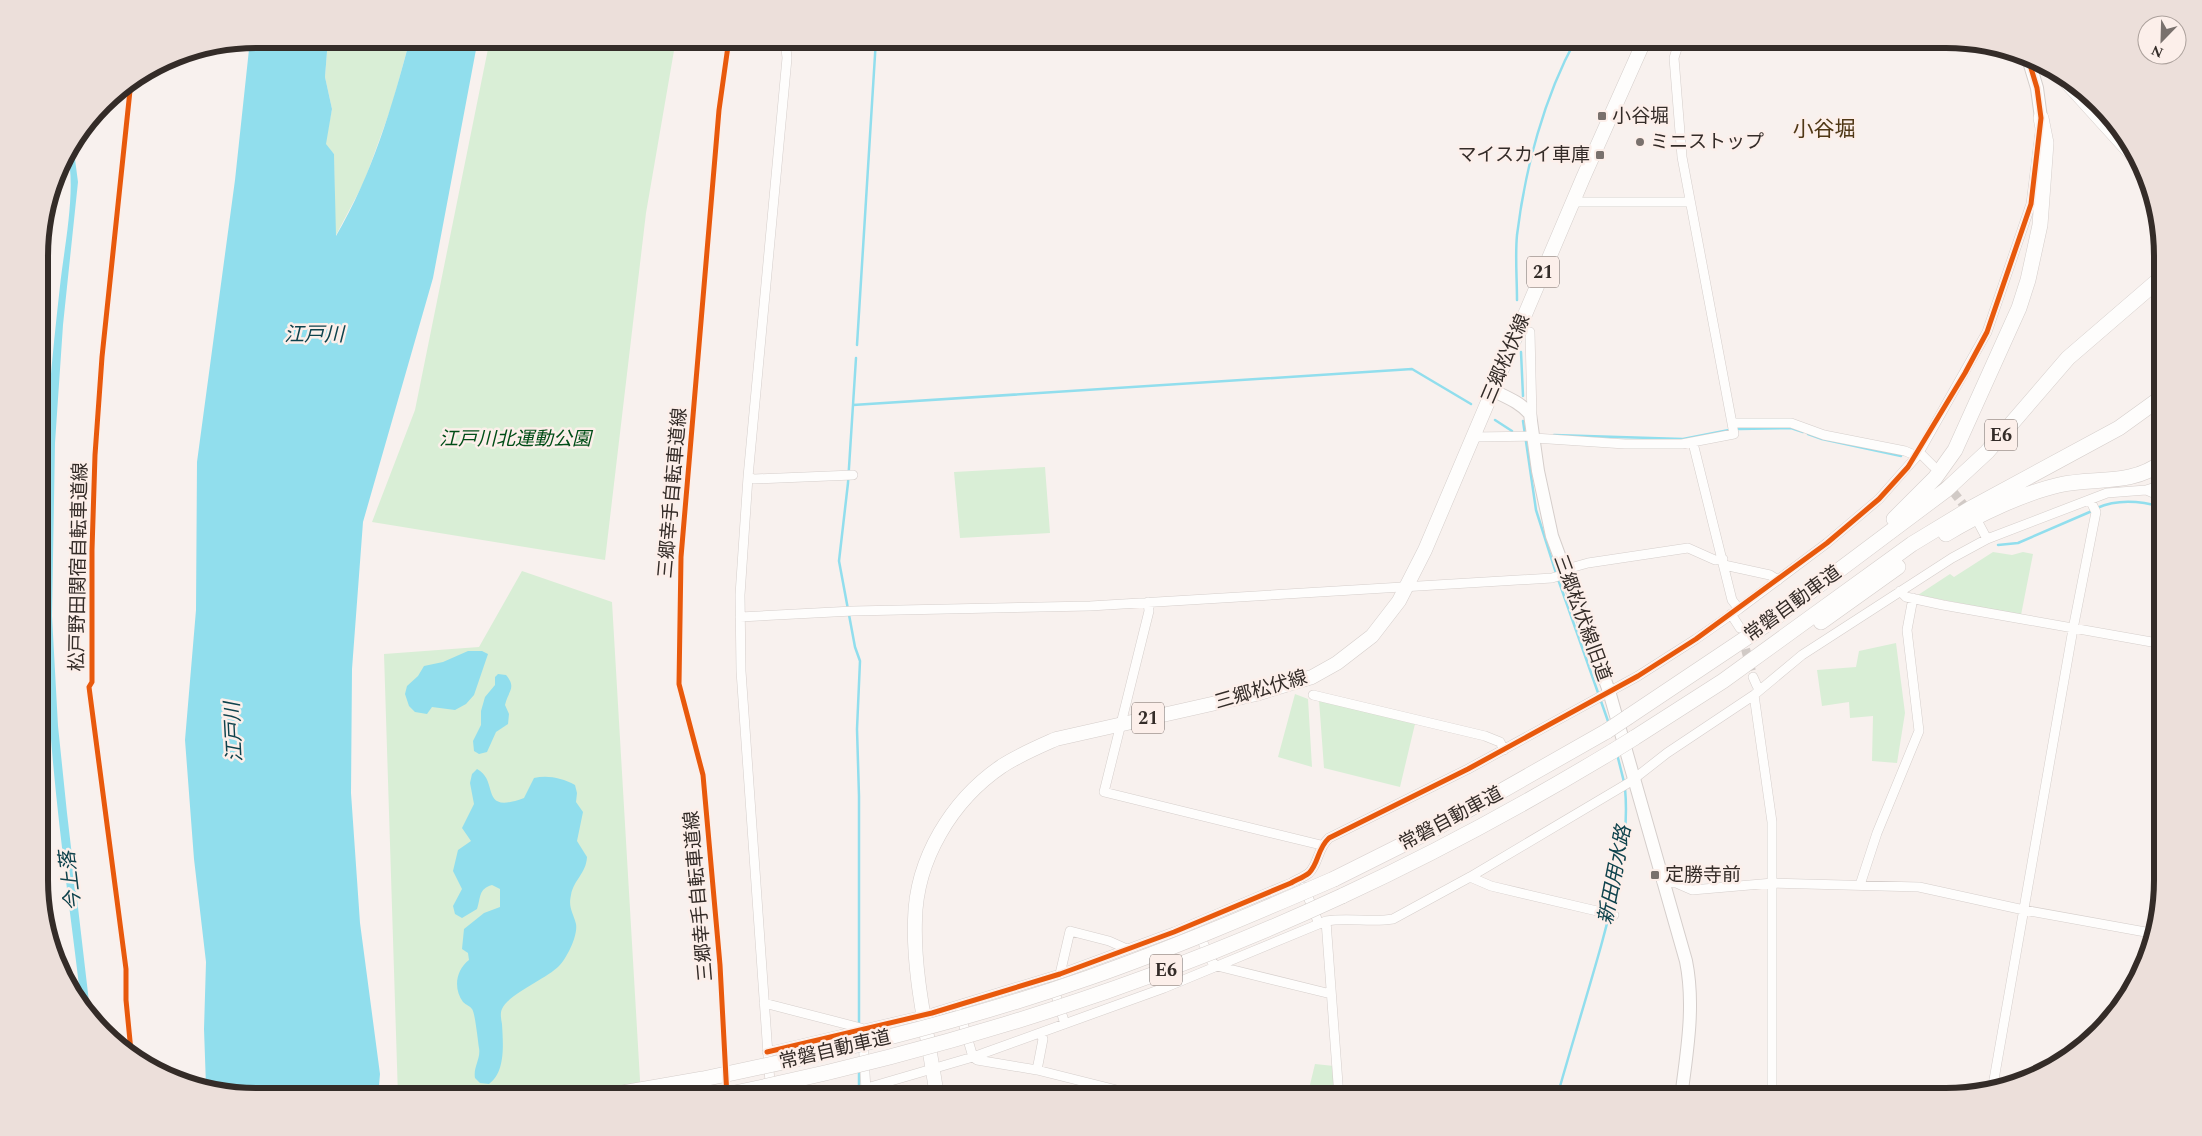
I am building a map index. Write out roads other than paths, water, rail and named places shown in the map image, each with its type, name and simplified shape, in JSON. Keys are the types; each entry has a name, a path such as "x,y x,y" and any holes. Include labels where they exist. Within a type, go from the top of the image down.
{"highway":[{"path":"2079,96 2117,137"},
{"path":"1839,572 1925,490 1940,472 1964,433 2009,333 2026,286 2040,225 2046,143 2041,118"},
{"name":"常磐自動車道","path":"652,1088 703,1079 868,1043 980,1012 1087,978 1254,914 1334,879 1438,827 1607,731 1767,624 1839,572 1946,490 1965,473 1986,452 2068,358 2154,284"},
{"name":"常磐自動車道","path":"759,1088 874,1062 985,1032 1092,998 1261,932 1342,896 1449,844 1549,790 1613,752 1722,681 1912,544 1973,507 2119,428 2154,403"},
{"path":"1777,641 1804,634 1919,552 1980,516 2046,488 2076,482 2138,476 2154,467"}],"main road":[{"name":"三郷松伏線","path":"936,1088 915,946 916,902 925,867 946,824 976,787 1001,767 1022,754 1056,739 1256,694 1292,684 1337,663 1372,636 1409,586 1641,48"}],"street":[{"path":"770,1088 750,776 741,671 740,616 748,477 775,198 786,48"},
{"path":"1472,437 1518,436 1533,433 1625,444 1693,443 1734,434 1690,202 1676,101 1674,58 1677,48"},
{"path":"767,1052 859,1029 924,1016 1060,974 1194,923 1300,878 1308,873 1315,864 1321,845 1338,834 1504,750 1638,676 1696,639 1778,580 1857,519 1879,499 1918,454 1987,332 2030,204 2041,118 2037,88 2030,65"},
{"path":"1573,202 1690,202"},
{"path":"1530,332 1533,433"},
{"name":"三郷松伏線旧道","path":"1492,390 1525,408 1530,414 1544,500 1564,572 1602,695 1631,780 1690,982 1688,1033 1682,1088"},
{"path":"1732,423 1791,423 1824,434 1918,454 1933,466"},
{"path":"1693,443 1740,628"},
{"path":"748,477 754,479 853,475"},
{"path":"871,1088 973,1057 1065,1024 1217,966 1322,922 1340,918 1381,921 1393,919 1470,877 1620,789 1802,655 1952,558 1987,539 2107,493 2146,490 2154,488"},
{"path":"2146,490 2154,494"},
{"path":"1994,1082 2073,629 2096,512 2090,500"},
{"path":"1979,524 1987,539"},
{"path":"740,616 853,611 1005,609 1552,578 1588,563 1688,548 1715,560 1770,575 1778,580"},
{"path":"1900,591 1906,597 2154,642"},
{"path":"1860,885 1877,833 1919,731 1907,630 1913,598"},
{"path":"1148,602 1149,611 1104,792 1321,845"},
{"path":"1753,677 1771,813 1773,883 1772,1088"},
{"path":"1313,695 1485,736 1500,742 1504,750"},
{"path":"1470,877 1491,886 1614,915"},
{"path":"1300,878 1322,922 1332,994 1338,1088"},
{"path":"1662,882 1676,883 1692,890 1773,883 1920,887 2024,910 2147,932"},
{"path":"1194,923 1212,962 1217,966 1332,994"},
{"path":"1060,974 1070,931 1109,941 1127,949"},
{"path":"1050,977 1065,1024"},
{"path":"764,1003 859,1029"},
{"path":"957,1006 973,1057 981,1061 1036,1070 1109,1088"},
{"path":"859,1029 861,1088"},
{"path":"1036,1070 1043,1039 1040,1033"}],"water":[{"name":"江戸川","path":"249,48 327,48 325,77 332,109 326,144 334,154 336,236 360,189 380,140 408,48 476,48 433,278 363,522 352,669 351,793 360,923 380,1074 379,1088 242,1088 206,1082 204,1029 206,962 194,859 185,740 196,610 197,462 235,180"},
{"name":"今上落","path":"74,154 78,182 63,325 55,443 52,616 58,726 89,1005 80,991 56,797 48,698 48,408 54,339 69,218 70,166"},
{"path":"468,651 482,651 488,654 474,695 466,704 455,710 432,707 427,714 415,712 409,706 405,694 407,686 418,676 424,666 443,662"},
{"path":"498,674 506,675 511,683 511,690 505,705 509,714 508,724 496,732 487,752 479,754 474,751 473,741 481,725 481,711 485,697 495,685 495,677"},
{"path":"477,769 484,774 492,794 500,802 510,802 524,798 534,778 555,778 575,785 577,793 576,802 583,812 577,841 587,857 570,899 570,907 576,924 571,946 559,966 511,998 502,1009 503,1048 501,1065 494,1079 489,1084 480,1083 475,1078 479,1052 475,1021 472,1009 460,997 457,979 461,969 469,960 468,953 462,949 464,929 484,913 500,907 500,889 492,885 484,889 477,909 462,918 455,914 453,906 462,889 453,871 458,850 471,841 462,828 474,804 470,783 472,774"}],"waterway":[{"path":"857,345 875,48"},
{"name":"新田用水路","path":"1517,300 1517,235 1525,185 1545,109 1572,48"},
{"name":"新田用水路","path":"1521,352 1523,396"},
{"path":"856,358 848,483 839,561 855,647 860,661 857,729 859,796 859,1026"},
{"path":"853,405 1412,369 1471,404"},
{"path":"1495,420 1512,431"},
{"name":"新田用水路","path":"1523,421 1536,510 1556,573"},
{"path":"1739,429 1791,428 1803,432"},
{"path":"1554,435 1683,439 1729,430"},
{"path":"1808,434 1822,439 1901,456"},
{"path":"2097,508 2121,502 2154,505"},
{"path":"1998,545 2018,543 2092,511"},
{"name":"新田用水路","path":"1558,579 1609,724"},
{"name":"新田用水路","path":"1617,754 1624,782"},
{"name":"新田用水路","path":"1560,1088 1616,887 1625,828 1625,788"},
{"path":"859,1071 859,1088"}],"tunnel":[{"path":"1936,470 1970,513"},
{"path":"1742,636 1753,677"}],"place":[{"name":"小谷堀","path":"1602,116"},
{"name":"ミニストップ","path":"1640,142"},
{"name":"マイスカイ車庫","path":"1600,155"},
{"name":"定勝寺前","path":"1655,875"}],"district":[{"name":"小谷堀","path":"1824,130"}],"park label":[{"name":"江戸川北運動公園","path":"515,439"}]}
